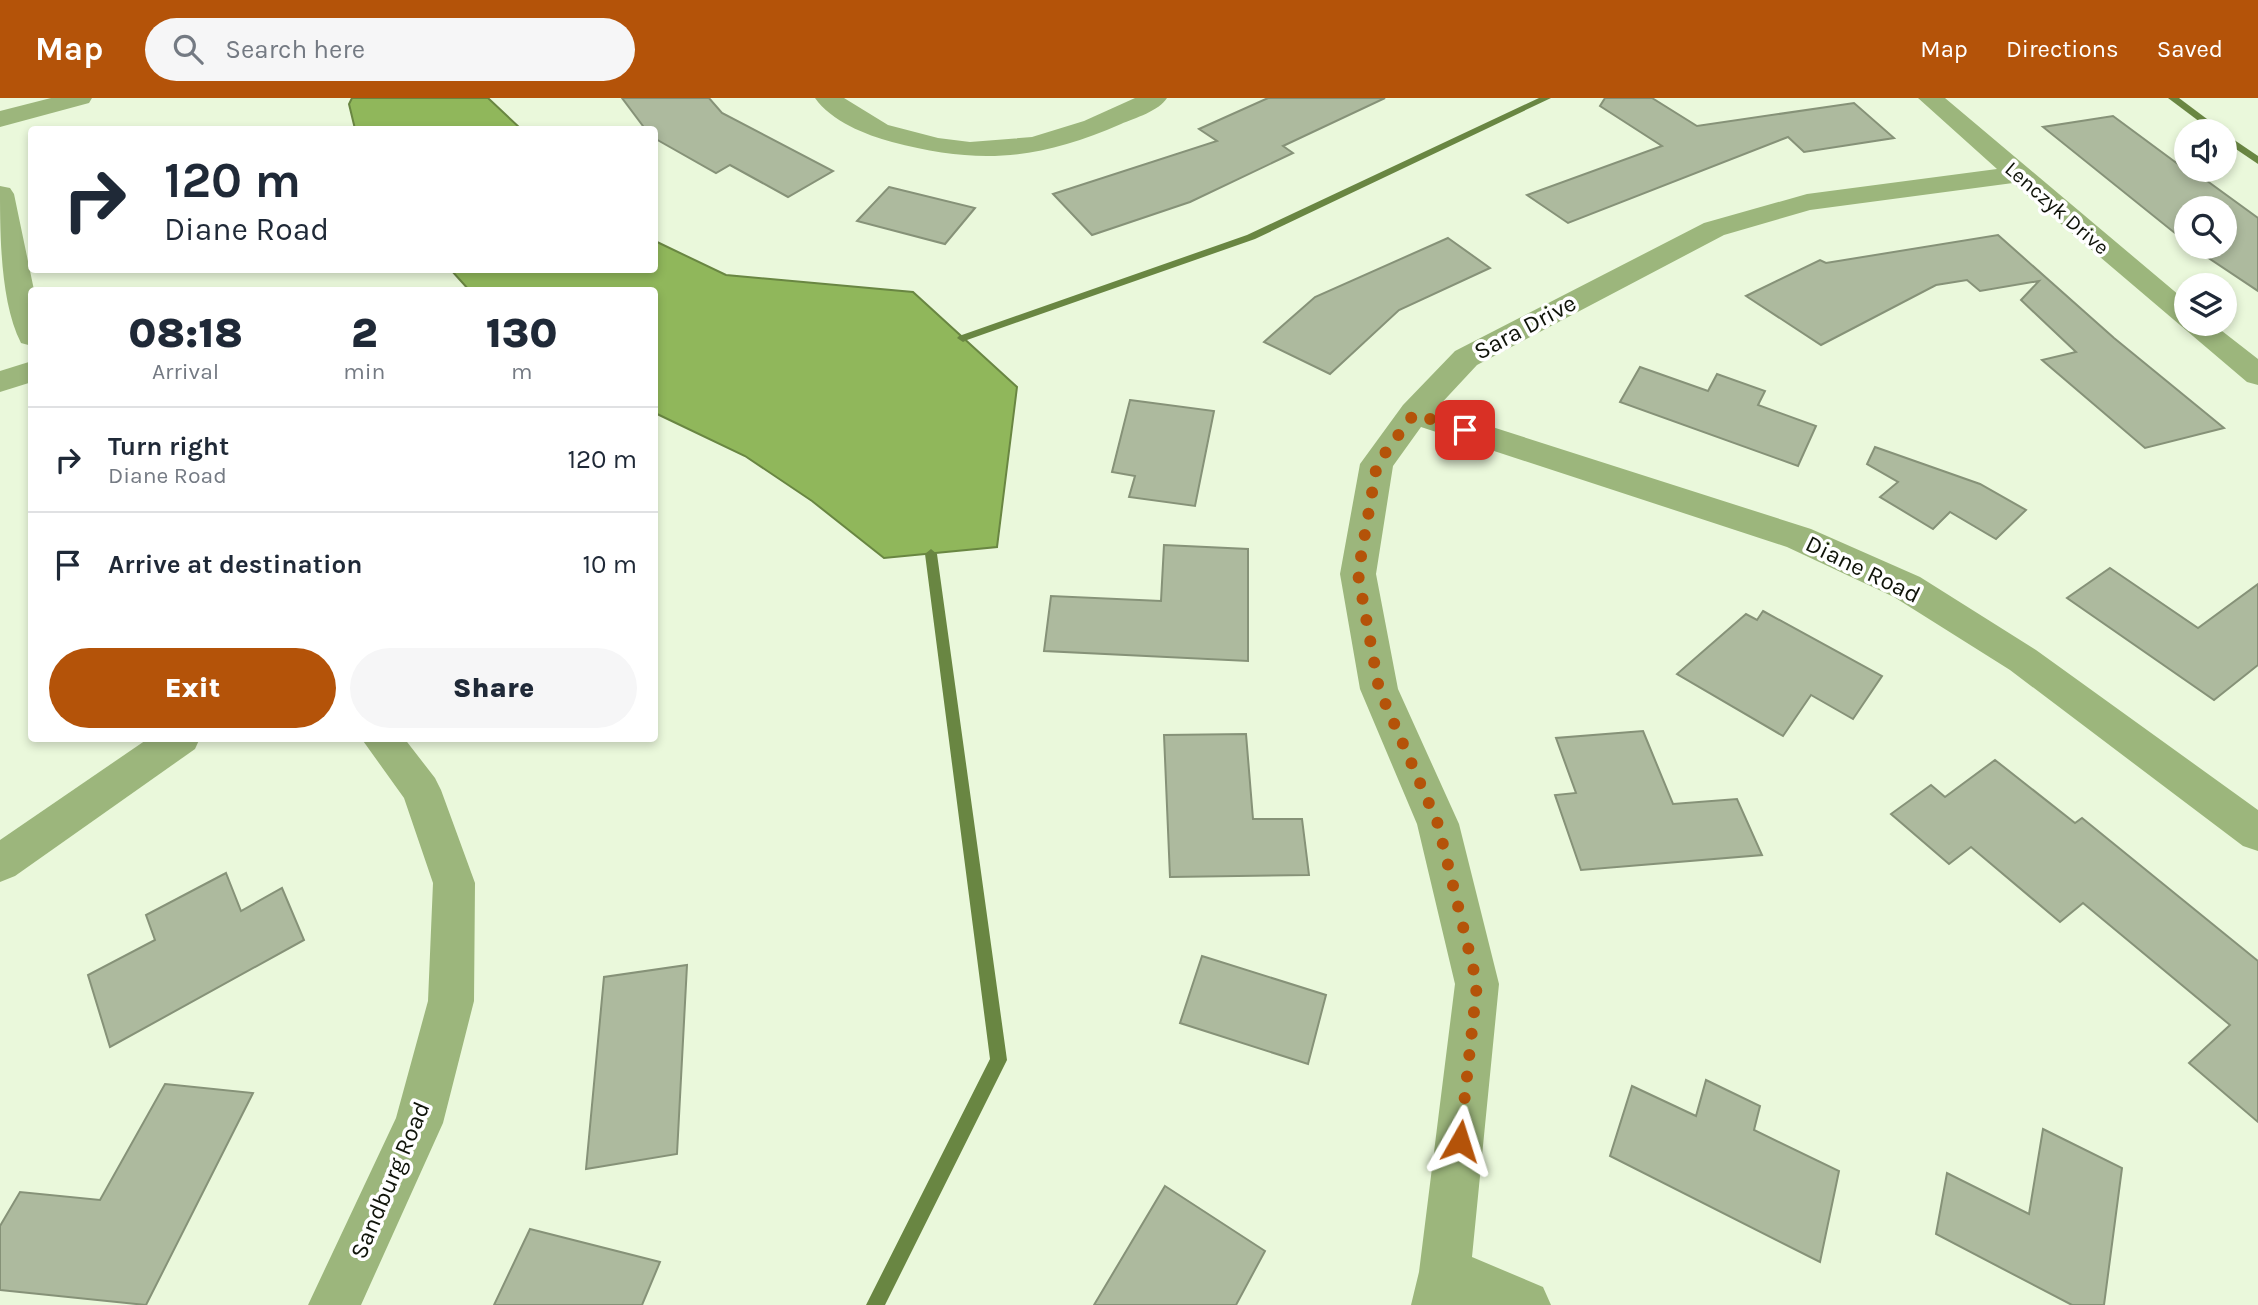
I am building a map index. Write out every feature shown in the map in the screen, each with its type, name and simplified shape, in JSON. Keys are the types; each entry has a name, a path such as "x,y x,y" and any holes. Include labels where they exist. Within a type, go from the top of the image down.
{"street":[{"path":"0,119 80,98"},
{"path":"827,98 872,127 932,146 996,152 1052,142 1115,118 1155,98"},
{"name":"Lenczyk Drive","path":"1930,98 2174,307"},
{"name":"Sara Drive","path":"1441,1288 1477,984 1438,824 1379,689 1358,574 1377,464 1414,414 1466,358 1714,229 1807,202 2018,174"},
{"path":"0,194 28,326"},
{"path":"2209,336 2258,375"},
{"path":"0,382 28,372"},
{"name":"Diane Road","path":"1414,414 1799,538 1907,587 2023,660 2258,834"},
{"path":"0,863 175,742"},
{"name":"Sandburg Road","path":"334,1305 419,1123 451,1001 454,883 421,790 383,742"},
{"path":"1441,1288 1525,1305"}],"shaded area":[{"path":"352,98 488,98 518,126 354,126 349,104"},
{"path":"658,242 726,275 913,292 1017,387 997,547 884,558 812,501 745,456 658,414 658,287 466,287 454,273 658,273"}],"building":[{"path":"622,98 709,98 722,113 833,171 788,197 730,165 716,173 658,140 658,126 643,126"},
{"path":"1268,98 1385,98 1283,146 1293,153 1190,202 1092,235 1053,194 1217,141 1199,129"},
{"path":"1605,98 1652,98 1697,126 1854,103 1894,138 1804,152 1788,137 1568,223 1527,195 1662,146 1600,106"},
{"path":"2113,116 2174,161 2174,182 2208,182 2228,196 2174,196 2174,232 2043,127"},
{"path":"889,187 975,208 945,244 857,221"},
{"path":"2237,203 2258,218 2258,291 2237,277 2237,273 2231,273 2210,259 2237,259"},
{"path":"1998,235 2114,338 2224,428 2145,448 2042,360 2076,352 2021,300 2039,281 1980,291 1967,280 1936,285 1821,345 1746,296 1820,260 1826,263"},
{"path":"1448,238 1490,268 1399,310 1330,374 1264,342 1315,297"},
{"path":"1640,367 1708,391 1717,374 1765,391 1758,405 1816,426 1798,466 1620,402"},
{"path":"1130,400 1214,411 1195,506 1129,497 1135,476 1112,472"},
{"path":"1875,447 1980,484 2026,510 1996,539 1950,512 1933,529 1880,497 1898,482 1867,464"},
{"path":"1164,545 1248,549 1248,661 1044,651 1051,596 1161,601"},
{"path":"2110,568 2198,628 2258,584 2258,665 2214,700 2067,598"},
{"path":"1763,611 1882,676 1853,719 1811,695 1783,736 1677,674 1746,614 1757,620"},
{"path":"1643,731 1673,804 1737,799 1762,855 1581,870 1555,795 1576,793 1556,738"},
{"path":"1246,734 1253,819 1302,819 1309,875 1170,877 1164,735"},
{"path":"1995,760 2075,823 2082,818 2258,961 2258,1122 2189,1063 2230,1025 2083,903 2060,922 1971,847 1949,864 1891,814 1931,785 1945,797"},
{"path":"226,873 241,911 282,888 304,940 110,1047 88,975 155,940 146,915"},
{"path":"1202,956 1326,995 1308,1064 1180,1023"},
{"path":"687,965 677,1154 586,1169 604,977"},
{"path":"1706,1080 1760,1106 1754,1130 1839,1171 1820,1262 1610,1156 1632,1086 1696,1116"},
{"path":"165,1084 253,1093 146,1305 0,1290 0,1226 20,1192 100,1200"},
{"path":"2043,1129 2122,1168 2104,1305 2072,1305 1936,1234 1947,1173 2029,1214"},
{"path":"1165,1186 1265,1251 1236,1305 1094,1305"},
{"path":"530,1229 660,1262 642,1305 494,1305"}],"waterway":[{"path":"963,338 1251,237 1546,98"},
{"path":"2173,98 2202,119"},
{"path":"2237,146 2258,161"},
{"path":"875,1305 999,1060 931,554"}],"route":[{"path":"1460,1141 1477,984 1438,824 1379,689 1358,574 1377,464 1414,414 1465,430"}]}
